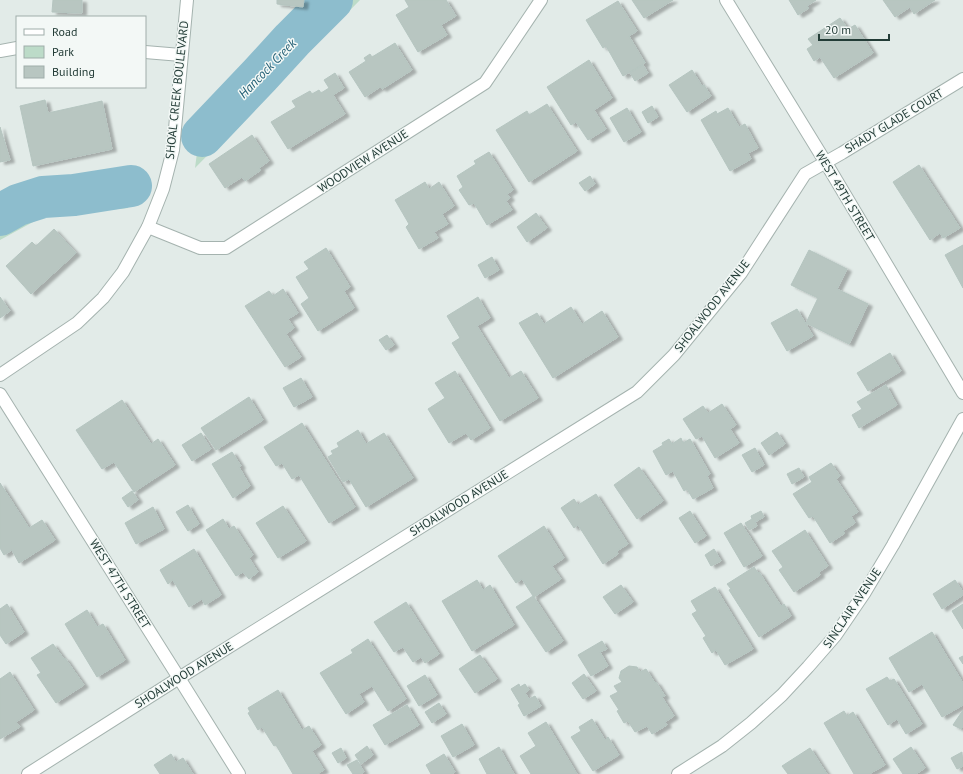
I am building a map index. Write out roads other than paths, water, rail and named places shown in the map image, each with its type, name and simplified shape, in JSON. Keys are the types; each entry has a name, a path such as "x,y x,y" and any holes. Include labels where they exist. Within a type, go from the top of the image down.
{"street":[{"name":"SHOAL CREEK BOULEVARD","path":"0,375 77,323 103,298 124,272 148,227 163,189 173,150 187,0"},
{"name":"WOODVIEW AVENUE","path":"148,227 200,248 226,248 485,83 541,0"},
{"name":"WEST 49TH STREET","path":"726,0 826,162 963,393"},
{"path":"0,51 16,48"},
{"path":"146,52 181,55"},
{"name":"SHADY GLADE COURT","path":"826,162 963,79"},
{"name":"SHOALWOOD AVENUE","path":"28,774 637,392 674,355 741,273 805,174 826,162"},
{"name":"WEST 47TH STREET","path":"0,394 238,774"},
{"name":"SINCLAIR AVENUE","path":"678,774 722,746 751,723 782,695 835,636 865,592 889,552 963,420"}],"waterway":[{"name":"Hancock Creek","path":"202,136 292,40 332,0"},
{"name":"Hancock Creek","path":"0,215 18,205 43,197 74,195 131,186"}]}
